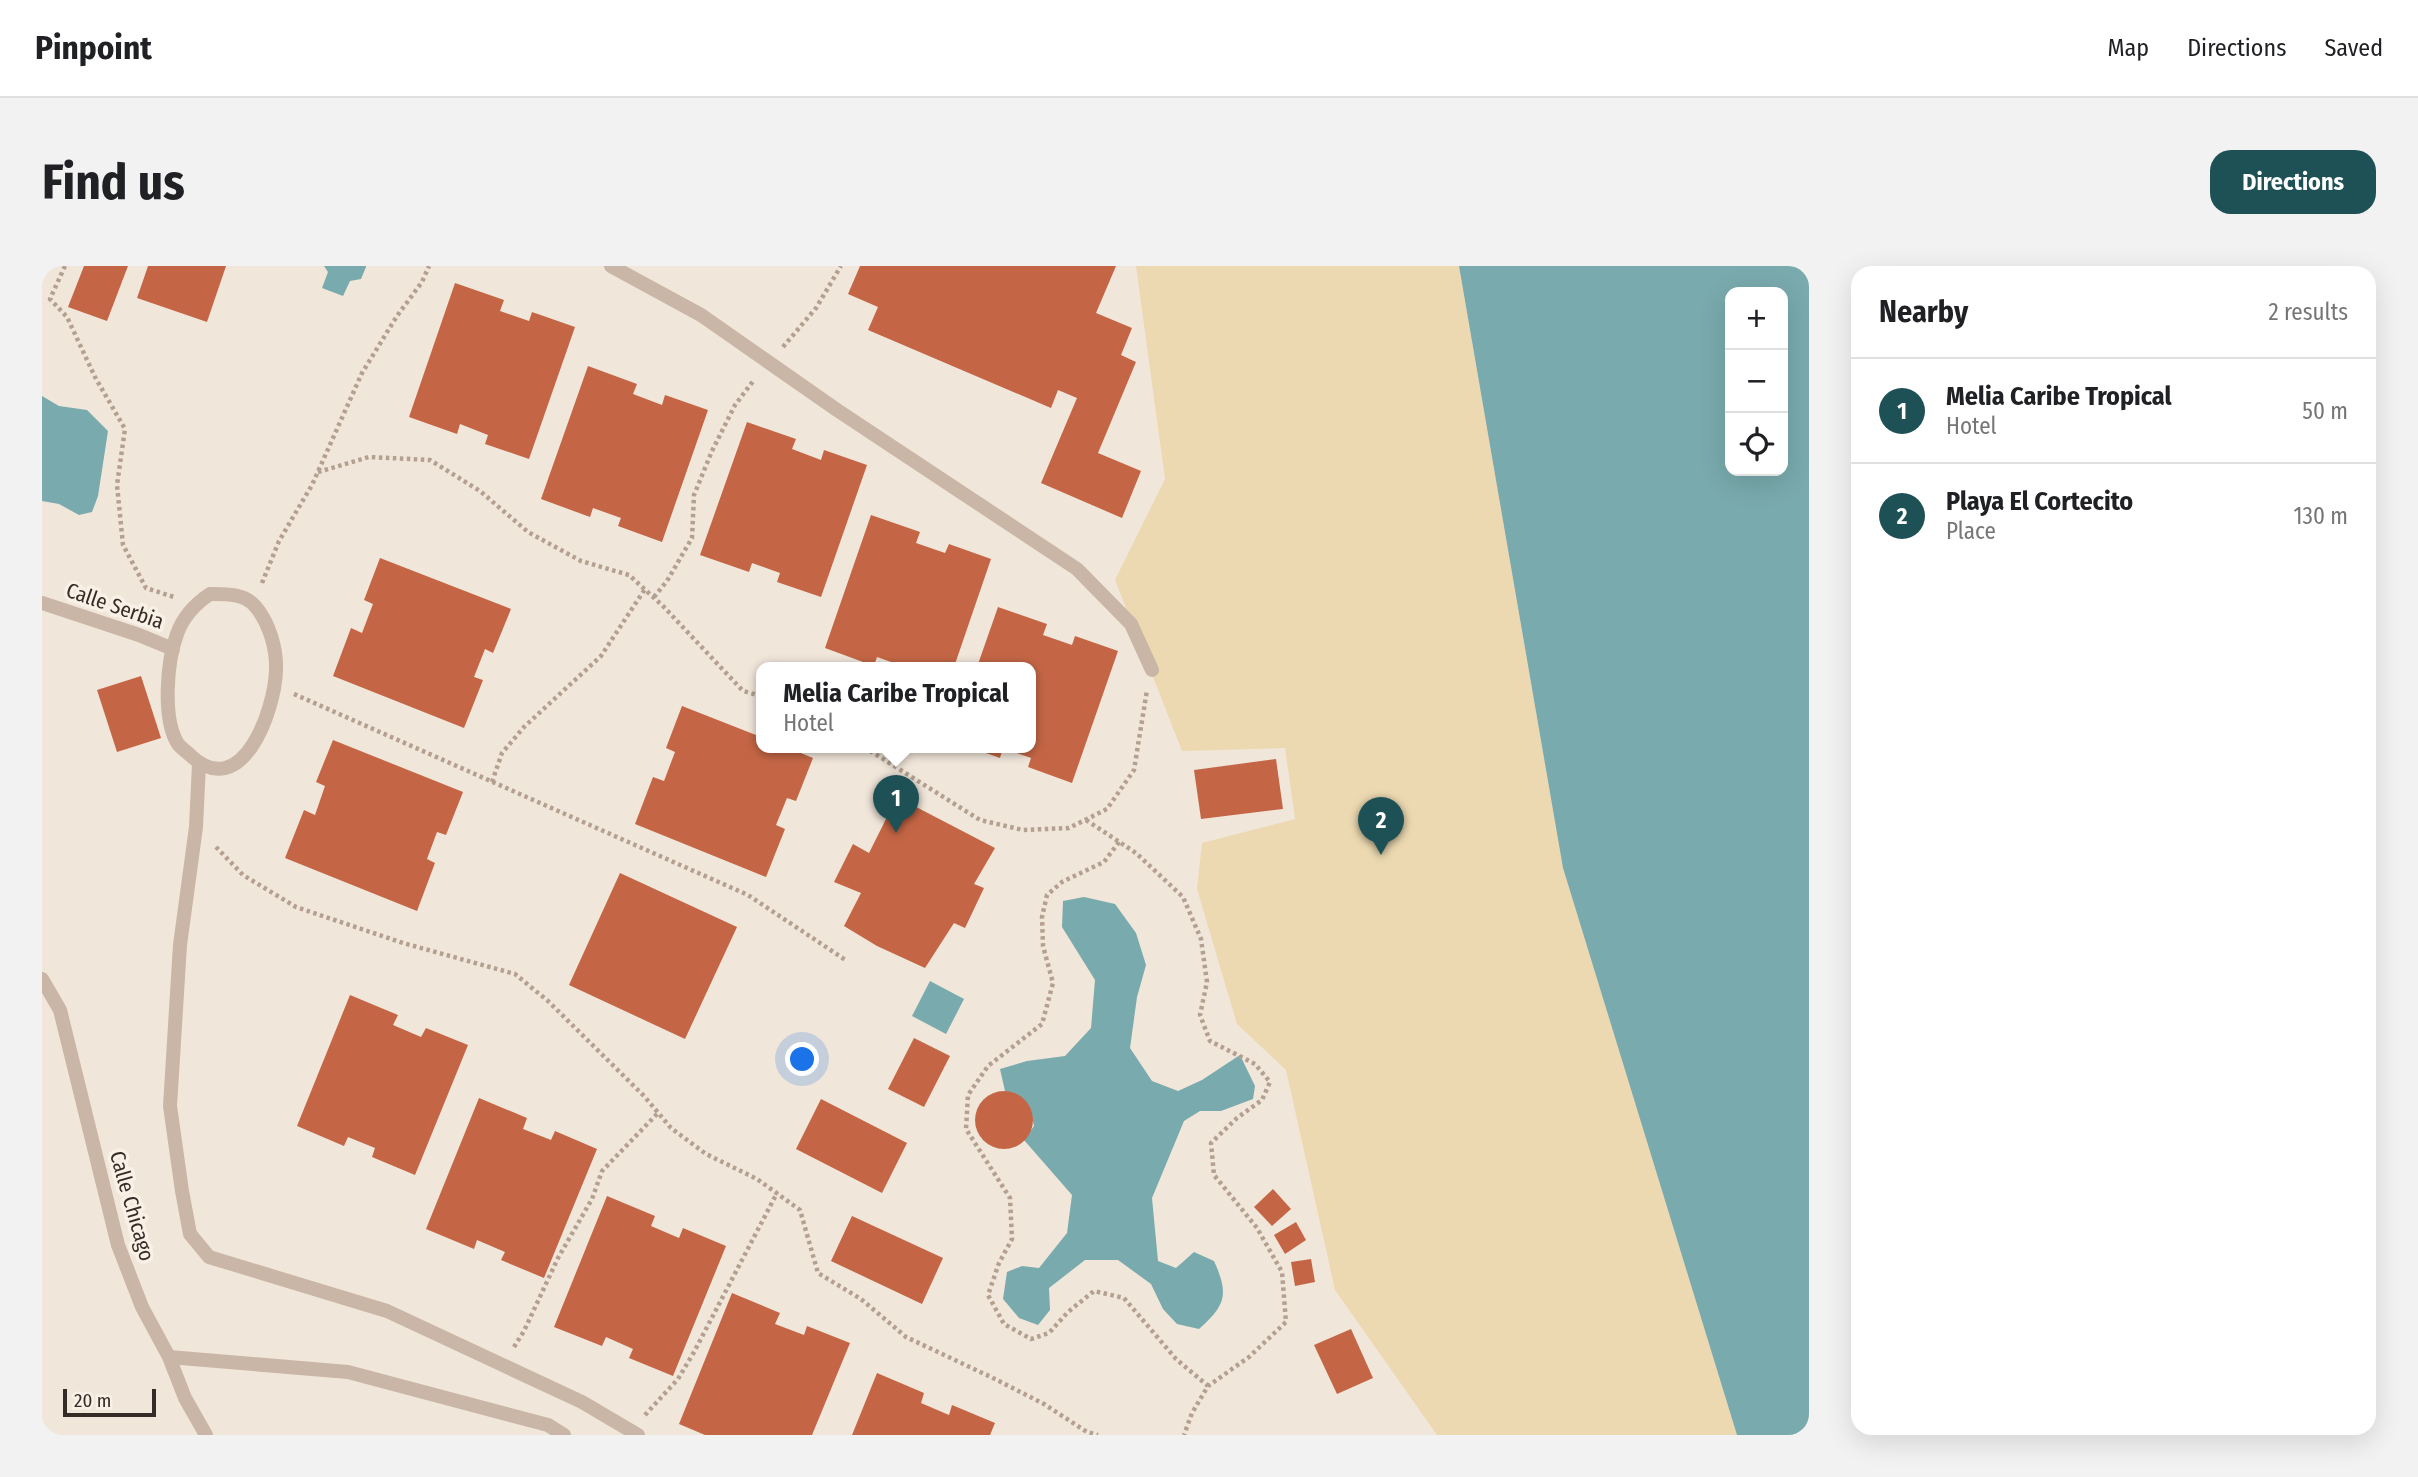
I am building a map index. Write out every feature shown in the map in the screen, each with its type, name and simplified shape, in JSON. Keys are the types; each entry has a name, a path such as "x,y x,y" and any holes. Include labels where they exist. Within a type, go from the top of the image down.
{"lane":[{"path":"611,266 701,316 1077,569 1131,624 1152,670"},
{"path":"210,594 231,594 254,604 271,634 277,668 273,698 263,728 252,748 237,763 218,768 199,764 178,744 168,715 173,649 177,633 194,604 210,594"},
{"name":"Calle Serbia","path":"42,603 173,649"},
{"path":"199,764 195,827 180,945 170,1106 181,1191 190,1234 209,1257 387,1311 582,1402 634,1433"},
{"name":"Calle Chicago","path":"42,979 60,1010 118,1245 142,1307 169,1357 184,1398 206,1435"},
{"path":"169,1357 348,1373 548,1425 564,1435"}],"path":[{"path":"65,266 50,299 67,317 95,377 125,429 117,485 123,545 146,588 194,604"},
{"path":"254,604 279,541 318,472 362,373 397,316 422,282 429,266"},
{"path":"654,597 692,538 694,495 735,405 816,308 841,266"},
{"path":"318,472 369,457 430,460 480,491 528,532 581,561 629,575 654,597 743,691 756,695"},
{"path":"492,782 502,753 524,727 601,656 645,589"},
{"path":"873,753 980,820 1023,830 1069,828 1107,809 1134,770 1143,708 1152,670"},
{"path":"274,685 748,895 847,961"},
{"path":"1086,820 1136,853 1183,897 1201,939 1207,982 1200,1015 1210,1041 1255,1064 1270,1082 1262,1100 1237,1118 1211,1143 1214,1175 1257,1228 1282,1272 1286,1322 1250,1357 1208,1386 1192,1413 1184,1435"},
{"path":"195,827 243,875 296,907 403,943 515,974 548,1001 644,1096 671,1128 706,1154 757,1179 800,1210 817,1273 861,1299 906,1337 992,1377 1044,1404 1087,1432 1098,1435"},
{"path":"1119,842 1104,862 1062,882 1047,895 1042,917 1043,946 1053,983 1042,1024 988,1066 968,1095 966,1129 1010,1198 1012,1239 999,1263 988,1295 1004,1324 1031,1339 1049,1333 1068,1312 1094,1291 1124,1298 1176,1359 1208,1386"},
{"path":"502,1365 524,1331 558,1258 592,1199 602,1171 658,1113"},
{"path":"634,1433 678,1379 776,1193"}],"sand":[{"path":"1136,266 1459,266 1563,868 1737,1435 1437,1435 1335,1290 1286,1070 1237,1024 1197,889 1202,843 1295,819 1285,748 1182,751 1115,580 1165,479"}],"water":[{"path":"324,266 366,267 361,279 350,281 343,296 322,288 328,272"},
{"path":"1459,266 1809,266 1809,1435 1737,1435 1563,868"},
{"path":"42,396 59,406 87,410 108,431 98,496 92,512 79,515 59,504 42,501"},
{"path":"1084,897 1115,904 1136,933 1146,965 1137,997 1130,1048 1152,1081 1178,1091 1202,1080 1240,1055 1255,1086 1253,1099 1221,1111 1200,1111 1184,1121 1152,1198 1158,1261 1176,1268 1194,1252 1214,1261 1219,1272 1223,1291 1220,1306 1199,1329 1177,1324 1163,1309 1151,1284 1118,1260 1085,1260 1049,1288 1050,1310 1038,1325 1019,1318 1003,1299 1007,1272 1022,1266 1039,1268 1067,1233 1072,1195 1024,1140 1034,1126 1032,1119 1025,1104 1005,1091 1000,1069 1027,1061 1065,1056 1091,1028 1095,980 1062,927 1063,901"},
{"path":"930,981 964,999 946,1034 912,1016"}],"building":[{"path":"84,266 128,266 107,321 68,307"},
{"path":"148,266 226,266 207,322 137,298"},
{"path":"860,266 1116,266 1096,313 1132,328 1121,355 1136,362 1098,453 1141,471 1122,518 1041,483 1077,398 1058,390 1051,408 868,330 878,307 848,294"},
{"path":"455,283 504,300 500,311 529,321 532,312 575,327 529,459 485,444 488,435 460,424 457,434 409,417"},
{"path":"588,366 637,384 633,394 662,405 665,395 708,410 662,542 618,526 621,518 593,508 590,517 541,499"},
{"path":"747,422 796,439 792,449 821,460 824,450 867,465 821,597 777,582 780,573 752,563 749,572 700,555"},
{"path":"871,515 920,532 916,543 945,553 949,544 991,559 956,662 891,662 877,657 875,662 863,662 825,648"},
{"path":"380,558 511,609 493,653 485,649 474,677 483,680 464,728 333,676 351,628 362,633 373,604 364,600"},
{"path":"998,607 1047,624 1043,635 1072,645 1075,636 1118,651 1072,783 1028,767 1031,758 1017,753 1036,753 1036,662 979,662"},
{"path":"141,676 161,738 117,752 97,690"},
{"path":"682,706 756,735 756,753 801,753 813,758 796,801 787,798 776,825 785,829 766,877 635,824 653,777 664,781 675,752 666,748"},
{"path":"333,740 463,792 446,835 437,832 427,859 435,863 417,911 285,858 304,810 315,815 325,786 316,782"},
{"path":"986,753 1002,753 1000,758"},
{"path":"1276,759 1283,809 1201,819 1194,770"},
{"path":"897,797 995,848 974,884 984,888 965,928 954,923 925,968 877,946 844,926 861,893 834,882 853,844 869,853"},
{"path":"620,873 737,927 685,1039 569,985"},
{"path":"350,995 398,1015 393,1025 421,1037 426,1028 468,1045 415,1175 372,1157 375,1148 348,1137 344,1146 297,1126"},
{"path":"914,1038 950,1056 924,1107 888,1089"},
{"path":"1004,1091 1015,1093 1028,1104 1033,1120 1031,1131 1020,1144 1004,1149 993,1147 980,1136 975,1120 977,1109 988,1096"},
{"path":"479,1098 527,1118 523,1129 551,1140 555,1131 597,1149 544,1278 501,1260 505,1252 477,1240 474,1249 426,1229"},
{"path":"821,1099 907,1143 882,1193 796,1149"},
{"path":"1273,1189 1291,1209 1272,1226 1254,1207"},
{"path":"607,1196 655,1216 651,1226 679,1238 683,1228 726,1246 673,1376 629,1358 633,1349 606,1337 602,1346 554,1327"},
{"path":"852,1216 943,1258 922,1304 831,1261"},
{"path":"1296,1222 1306,1240 1285,1254 1274,1235"},
{"path":"1311,1259 1315,1282 1295,1286 1291,1262"},
{"path":"732,1293 780,1313 775,1324 804,1335 807,1326 850,1343 812,1435 705,1435 679,1424"},
{"path":"1351,1329 1373,1378 1337,1394 1314,1345"},
{"path":"877,1373 924,1393 921,1403 949,1415 952,1405 995,1423 990,1435 852,1435"}],"place":[{"name":"Melia Caribe Tropical","path":"896,833"},
{"name":"Playa El Cortecito","path":"1381,855"}]}
